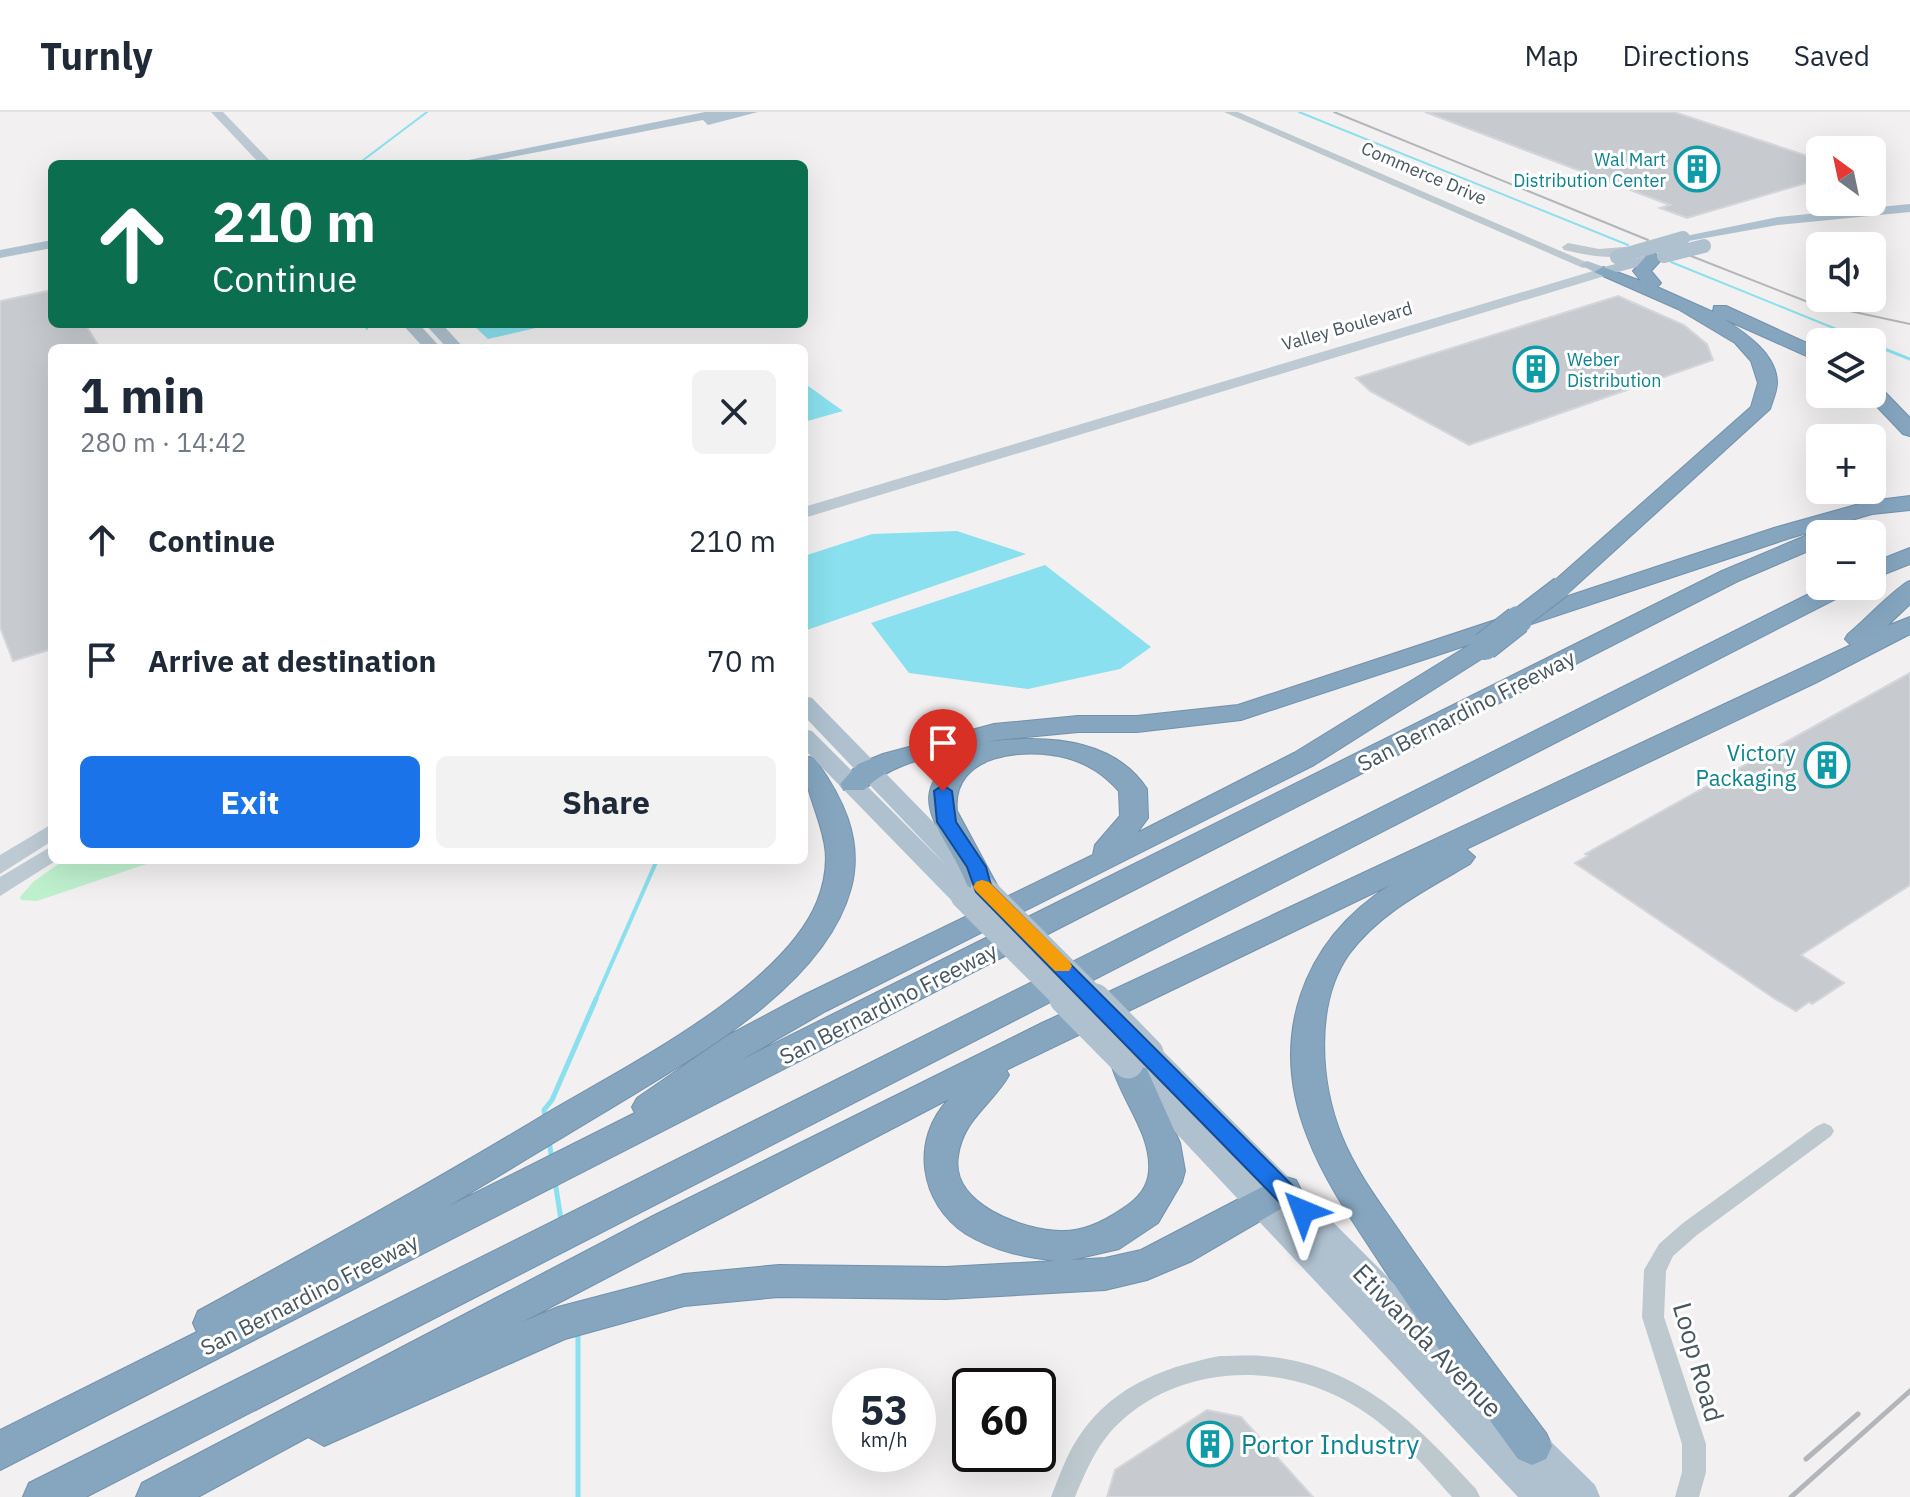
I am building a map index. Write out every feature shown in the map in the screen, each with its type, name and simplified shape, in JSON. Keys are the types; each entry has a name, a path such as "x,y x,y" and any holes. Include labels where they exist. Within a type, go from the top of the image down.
{"highway":[{"path":"1605,263 1644,265 1806,349"},
{"path":"0,1438 155,1355 543,1162 739,1045 920,949 1304,759 1485,646 1561,587 1760,409 1768,397 1770,382 1765,367 1738,336 1707,316 1605,263"},
{"path":"1886,405 1910,430"},
{"path":"1867,520 1910,504"},
{"path":"861,777 994,732 1078,724 1137,724 1241,712 1782,533 1870,508 1910,504"},
{"name":"San Bernardino Freeway","path":"0,1451 543,1162 1716,583 1806,544"},
{"path":"1886,565 1910,555"},
{"path":"1766,696 1789,676 1859,637 1910,588"},
{"path":"44,1497 1815,600"},
{"path":"184,1497 572,1298 1077,1021 1766,696 1910,624"},
{"path":"973,892 976,867 947,822 942,807 944,786 956,770 976,757 1028,744 1068,748 1096,757 1122,775 1135,797 1129,828 1118,842 1050,886"},
{"path":"543,1162 560,1122 655,1064 746,1000 795,958 815,932 830,905 839,879 841,837 830,803 808,770"},
{"path":"1532,1446 1426,1302 1347,1181 1319,1122 1308,1060 1316,997 1335,951 1349,933 1387,902 1521,821 1539,804"},
{"path":"1077,1021 1065,1033 999,1069 970,1092 951,1114 940,1141 939,1166 948,1191 965,1214 1005,1237 1051,1246 1100,1239 1129,1227 1141,1218 1163,1186 1167,1157 1131,1084 1138,1058"},
{"path":"157,1497 572,1298 732,1284 946,1283 1105,1274 1147,1264 1179,1250 1272,1197"}],"main road":[{"path":"217,112 263,160"},
{"path":"477,160 724,112"},
{"path":"506,160 752,112"},
{"name":"Valley Boulevard","path":"1644,265 1683,238 1778,221 1910,208"},
{"name":"Valley Boulevard","path":"808,496 1605,263 1644,265 1704,246 1820,224 1910,216"},
{"path":"0,254 48,245"},
{"name":"Valley Boulevard","path":"808,512 1605,263"},
{"path":"414,328 429,344"},
{"path":"437,328 452,344"},
{"name":"Etiwanda Avenue","path":"808,708 861,777 1564,1493"},
{"name":"Etiwanda Avenue","path":"808,739 861,777"},
{"path":"0,866 48,834"},
{"path":"0,888 48,856"},
{"name":"Etiwanda Avenue","path":"1272,1197 1532,1446 1564,1493"}],"street":[{"name":"Commerce Drive","path":"1229,112 1363,169 1605,263"},
{"name":"Commerce Drive","path":"1243,112 1605,263"},
{"path":"1363,169 1430,190"},
{"name":"Loop Road","path":"1687,1497 1694,1472 1694,1444 1653,1317 1655,1270 1666,1250 1690,1229 1824,1131"},
{"path":"1063,1497 1071,1470 1087,1442 1108,1415 1132,1396 1184,1372 1244,1364 1293,1371 1350,1392 1399,1425 1468,1497"}],"green space":[{"path":"58,864 146,864 37,901 21,900 20,897 33,882"}],"water":[{"path":"476,328 536,328 488,339"},
{"path":"808,386 843,411 808,421"},
{"path":"957,531 1026,554 808,630 808,555 872,534"},
{"path":"1045,565 1151,647 1120,669 1028,689 909,673 871,623"}],"building":[{"name":"Wal Mart Distribution Center","path":"1425,112 1674,112 1806,155 1806,183 1687,218 1660,208 1670,205"},
{"path":"48,291 48,328 88,328 98,344 48,344 48,650 13,661 0,627 0,301"},
{"name":"Weber Distribution","path":"1618,296 1684,325 1707,344 1713,360 1469,445 1370,391 1356,378"},
{"name":"Victory Packaging","path":"1910,673 1910,885 1801,955 1844,983 1812,1004 1809,1002 1796,1011 1775,999 1575,863 1588,856 1585,854"},
{"name":"Portor Industry","path":"1207,1410 1241,1417 1313,1497 1107,1497 1115,1470"}],"waterway":[{"path":"363,160 427,112"},
{"path":"1299,112 1628,245"},
{"path":"1671,262 1834,328"},
{"path":"1886,350 1910,359"},
{"path":"595,1001 655,864"},
{"path":"545,1117 544,1110 552,1100 596,999"},
{"path":"549,1141 552,1160"},
{"path":"555,1181 561,1220"},
{"path":"578,1331 578,1497"}],"railway":[{"path":"1334,112 1648,240"},
{"path":"1691,256 1808,302 1910,324"},
{"path":"1791,1497 1910,1391"},
{"path":"1806,1459 1858,1414"}],"slow traffic":[{"path":"982,887 1062,966"}],"place":[{"name":"Wal Mart Distribution Center","path":"1697,169"},
{"name":"Weber Distribution","path":"1536,369"},
{"name":"Victory Packaging","path":"1827,765"},
{"name":"Portor Industry","path":"1210,1444"}],"route":[{"path":"943,791 942,807 947,822 976,867 983,887 1303,1211"}]}
